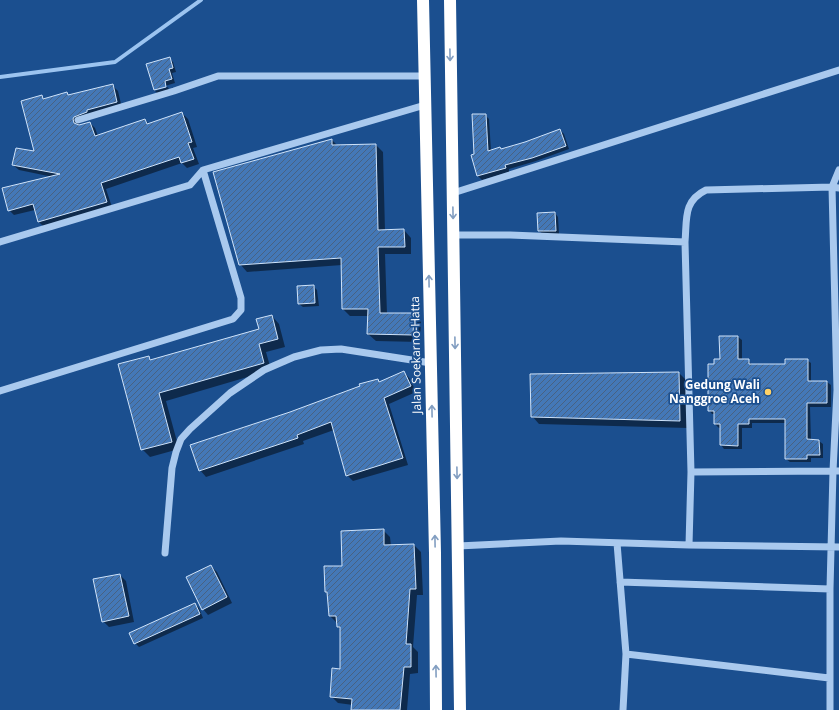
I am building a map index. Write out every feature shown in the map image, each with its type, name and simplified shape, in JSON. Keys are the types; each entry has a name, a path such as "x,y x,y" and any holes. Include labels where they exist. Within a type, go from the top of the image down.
{"highway":[{"path":"450,0 460,710"},
{"name":"Jalan Soekarno-Hatta","path":"423,5 435,553 436,710"}],"street":[{"path":"453,193 839,70"},
{"path":"78,120 218,76 424,76"},
{"path":"0,242 190,185 203,170 425,106"},
{"path":"0,391 233,319 241,310 241,298 203,170"},
{"path":"830,710 831,547 836,471 838,390 835,187 839,170"},
{"path":"689,545 691,472 685,242 688,207 697,194 706,190 835,187"},
{"path":"453,235 510,235 685,242"},
{"path":"166,553 172,468 181,439 230,393 264,370 294,356 321,350 341,349 431,363"},
{"path":"691,472 836,471"},
{"path":"458,546 561,541 689,545 839,547"},
{"path":"617,543 626,654 622,710"},
{"path":"620,582 830,589"},
{"path":"626,654 829,678"}],"building":[{"path":"170,57 173,68 169,69 172,79 165,81 166,87 154,90 146,64"},
{"path":"113,84 117,102 87,110 87,112 74,117 74,123 79,125 90,122 95,136 145,119 147,124 182,112 192,142 188,143 194,159 181,163 179,157 101,183 107,202 38,222 33,204 8,211 2,188 60,174 12,165 16,148 34,151 21,101 42,95 43,99 67,92 68,95"},
{"path":"472,114 486,114 488,151 525,142 560,129 566,146 532,158 505,165 506,168 477,176 471,155 474,154"},
{"path":"332,139 332,145 376,144 378,230 404,229 405,247 378,247 380,313 414,313 413,335 367,334 368,309 342,309 341,258 239,265 213,172"},
{"path":"555,212 556,231 538,231 537,213"},
{"path":"314,285 315,303 298,304 297,286"},
{"path":"272,315 278,339 259,344 264,363 159,393 172,442 141,450 118,364 149,356 150,360 259,329 256,319"},
{"name":"Gedung Wali Nanggroe Aceh","path":"719,336 738,336 738,359 749,359 749,364 785,364 785,359 808,359 808,381 827,381 827,403 807,403 807,439 819,440 820,455 807,455 807,459 785,459 785,419 749,419 749,424 738,424 738,446 720,445 720,424 714,424 714,411 708,411 708,364 714,364 714,359 720,359"},
{"path":"404,371 411,386 384,398 403,458 346,476 331,422 297,435 298,438 199,471 190,445 290,412 360,386 359,384 378,379 379,382"},
{"path":"679,372 680,421 531,417 530,374"},
{"path":"384,529 384,545 414,544 416,589 410,589 406,644 411,644 411,667 404,667 400,710 351,710 352,699 330,697 332,668 340,669 340,627 337,627 336,616 329,616 327,592 325,592 324,566 342,566 341,531"},
{"path":"211,565 227,597 202,610 186,577"},
{"path":"120,574 129,616 102,622 93,579"},
{"path":"195,603 200,614 134,644 129,633"}],"waterway":[{"path":"0,77 115,62 201,0"}],"place":[{"name":"Gedung Wali Nanggroe Aceh","path":"768,392"}]}
